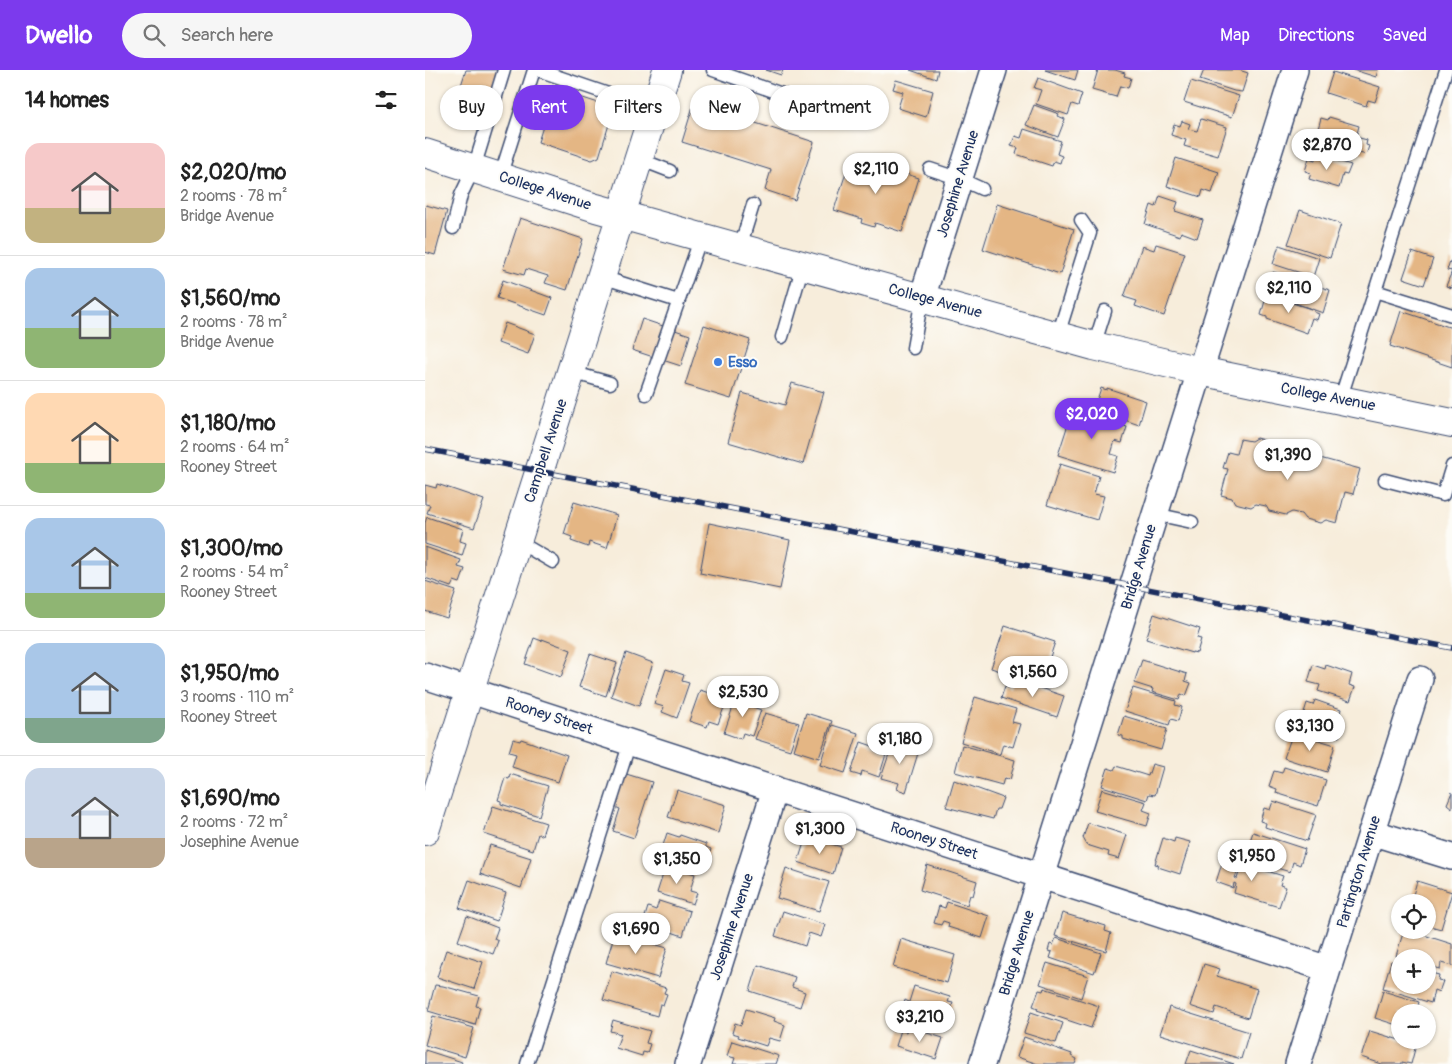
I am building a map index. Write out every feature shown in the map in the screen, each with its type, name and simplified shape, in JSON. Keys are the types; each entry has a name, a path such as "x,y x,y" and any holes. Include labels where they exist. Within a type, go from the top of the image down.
{"street":[{"name":"Campbell Avenue","path":"662,85 667,70"},
{"name":"Josephine Avenue","path":"922,298 971,184 994,70"},
{"name":"Bridge Avenue","path":"982,1064 1295,70"},
{"name":"Campbell Avenue","path":"425,831 648,130"},
{"name":"College Avenue","path":"425,153 622,215 1095,346 1200,371 1452,423"},
{"name":"Rooney Street","path":"425,676 1328,969"},
{"name":"Partington Avenue","path":"1298,1064 1420,680"},
{"name":"Josephine Avenue","path":"688,1064 775,789"},
{"path":"1371,832 1452,857"}],"lane":[{"path":"453,228 461,196 474,168 504,70"},
{"path":"500,177 534,70"},
{"path":"538,70 595,89"},
{"path":"713,70 769,90"},
{"path":"1340,400 1446,70"},
{"path":"639,159 670,171"},
{"path":"930,169 971,184"},
{"path":"740,247 753,205"},
{"path":"1058,335 1090,233 1081,220"},
{"path":"646,394 701,237"},
{"path":"782,337 803,264"},
{"path":"602,277 678,301"},
{"path":"1375,291 1452,315"},
{"path":"913,348 922,298"},
{"path":"1095,346 1105,311"},
{"path":"571,372 609,383"},
{"path":"1385,480 1443,495 1452,466"},
{"path":"1155,514 1192,522"},
{"path":"517,541 553,562"},
{"path":"527,1064 630,742"}],"building":[{"path":"466,70 498,70 493,85 461,85"},
{"path":"766,70 783,70 781,75"},
{"path":"910,70 938,70 936,79"},
{"path":"1045,70 1078,70 1075,80"},
{"path":"1098,70 1115,70 1125,73 1124,76 1131,78 1128,88 1120,86 1116,97 1092,90"},
{"path":"1204,70 1239,70 1248,73 1242,92 1200,80"},
{"path":"1354,70 1378,70 1376,77"},
{"path":"1333,72 1380,87 1375,102 1368,100 1366,106 1326,93"},
{"path":"1038,78 1082,94 1078,106 1072,104 1068,115 1036,104 1041,90 1034,88"},
{"path":"896,80 933,91 926,117 898,108 903,92 893,89"},
{"path":"1191,81 1239,96 1232,117 1184,102"},
{"path":"585,99 595,102 595,130 607,130 599,157 592,160 538,142 542,130 585,130"},
{"path":"1034,105 1059,114 1058,116 1065,119 1058,137 1026,125"},
{"path":"690,116 690,130 759,130 759,124 769,127 769,130 777,130 814,142 795,200 765,190 771,170 682,142"},
{"path":"1329,117 1359,126 1356,137 1367,140 1366,145 1369,146 1366,155 1321,141 1322,139 1316,136 1321,118 1328,120"},
{"path":"1201,119 1227,127 1218,156 1184,146 1186,140 1171,135 1174,124 1180,126 1182,121 1190,124 1188,129 1197,131"},
{"path":"1024,129 1061,141 1057,154 1062,156 1060,163 1054,161 1052,166 1016,154 1018,148 1011,146 1015,136 1021,138"},
{"path":"1317,154 1351,165 1347,175 1343,174 1339,188 1309,179 1311,173 1305,171 1309,158 1315,160"},
{"path":"851,157 919,178 902,232 875,223 874,227 861,223 862,219 834,210"},
{"path":"1176,158 1219,172 1212,193 1203,190 1201,197 1167,186"},
{"path":"1160,196 1178,202 1175,211 1203,220 1197,238 1181,232 1180,236 1145,224 1151,205 1156,207"},
{"path":"997,204 1074,229 1060,274 983,249"},
{"path":"426,205 447,211 435,255 425,252"},
{"path":"1300,210 1341,224 1330,258 1288,244"},
{"path":"520,218 583,239 567,290 545,283 548,276 526,269 524,275 503,269"},
{"path":"1156,244 1185,253 1164,316 1135,306 1137,301 1124,297 1142,246 1154,250"},
{"path":"1279,245 1319,258 1313,277 1273,264"},
{"path":"1412,252 1433,259 1424,285 1403,278"},
{"path":"1450,261 1452,261 1452,271 1447,270"},
{"path":"1452,271 1452,288 1446,286"},
{"path":"1273,272 1330,290 1323,313 1267,293"},
{"path":"503,280 552,298 546,315 497,298"},
{"path":"1266,297 1274,297 1314,310 1314,312 1319,314 1317,320 1312,318 1307,333 1267,319 1267,317 1261,315"},
{"path":"1401,311 1452,328 1452,367 1390,346"},
{"path":"642,319 690,335 681,366 632,350"},
{"path":"505,323 535,334 528,354 498,343"},
{"name":"Esso","path":"704,325 750,340 731,399 685,385"},
{"path":"792,383 824,392 803,464 728,442 742,393 785,405"},
{"path":"1101,388 1107,390 1107,388 1146,401 1139,425 1094,409"},
{"path":"1073,409 1127,427 1122,443 1115,441 1111,454 1118,456 1113,472 1058,455"},
{"path":"1256,438 1271,442 1275,447 1296,452 1301,449 1316,452 1320,458 1360,469 1353,494 1345,492 1337,523 1326,520 1320,523 1305,519 1301,514 1292,512 1286,515 1269,511 1266,506 1256,504 1251,507 1235,503 1232,498 1221,495 1228,469 1223,468 1228,452 1236,454 1240,439 1251,441"},
{"path":"1060,464 1099,476 1094,494 1104,496 1097,520 1047,505"},
{"path":"437,484 484,500 474,528 427,513 430,505 425,504 425,485 436,488"},
{"path":"574,502 617,515 607,548 589,542 588,547 571,541 572,537 564,534"},
{"path":"427,517 463,529 460,541 466,543 462,556 425,544 425,523"},
{"path":"709,523 790,540 780,589 700,573"},
{"path":"425,547 461,560 458,567 465,569 460,583 454,581 451,587 425,578"},
{"path":"425,581 456,591 447,618 425,611"},
{"path":"1154,614 1200,629 1197,638 1201,639 1197,653 1146,639"},
{"path":"1005,626 1055,642 1048,663 1038,659 1031,681 991,668"},
{"path":"534,638 542,641 542,639 571,650 561,677 525,664"},
{"path":"626,653 653,663 639,706 611,696"},
{"path":"590,654 617,663 606,696 579,687"},
{"path":"1142,660 1187,674 1185,681 1191,683 1186,696 1181,694 1179,700 1152,692 1153,689 1134,683"},
{"path":"1313,665 1325,669 1326,665 1352,674 1349,685 1355,687 1350,701 1318,691 1320,685 1308,682"},
{"path":"666,669 684,675 682,681 689,683 677,718 662,712 664,707 654,704"},
{"path":"1013,679 1064,696 1057,717 1001,698 1005,686 1010,688"},
{"path":"1133,688 1176,701 1175,705 1182,707 1178,721 1171,719 1169,725 1125,711"},
{"path":"700,690 727,699 718,724 709,721 707,727 689,721"},
{"path":"741,696 755,700 753,707 761,710 752,736 743,733 741,739 724,733 735,701 739,702"},
{"path":"975,697 1016,709 1012,722 1020,724 1013,747 1003,744 1000,754 961,742"},
{"path":"1315,700 1341,709 1338,720 1344,722 1339,737 1306,727 1308,721 1302,719 1307,703 1313,705"},
{"path":"765,713 799,723 790,750 755,739"},
{"path":"806,713 832,721 819,758 794,750"},
{"path":"1124,716 1167,729 1161,750 1123,739 1123,736 1118,735"},
{"path":"832,725 858,733 845,773 820,765"},
{"path":"1293,732 1335,745 1327,772 1284,758"},
{"path":"513,739 520,741 521,739 567,755 558,782 512,767 516,754 509,752"},
{"path":"861,742 887,751 879,777 862,771 861,776 851,773"},
{"path":"893,742 919,750 906,792 897,789 899,783 881,778"},
{"path":"962,745 1015,760 1010,780 1004,778 1002,785 955,772"},
{"path":"1152,764 1163,767 1155,795 1149,794 1147,800 1102,786 1108,768 1114,770 1116,766 1148,776"},
{"path":"1284,767 1326,780 1318,806 1276,793 1277,789 1269,786 1274,771 1282,773"},
{"path":"623,773 652,782 634,838 613,831 620,809 613,806"},
{"path":"510,774 548,786 539,816 501,804 501,801 498,800 505,778 509,779"},
{"path":"954,780 1003,798 999,809 996,809 993,819 946,807"},
{"path":"1102,789 1146,802 1143,810 1151,813 1147,826 1095,811"},
{"path":"677,790 726,805 718,833 668,817"},
{"path":"1452,792 1452,808 1447,804"},
{"path":"1273,801 1316,815 1307,841 1265,827 1266,823 1260,821 1264,808 1270,810"},
{"path":"493,806 546,823 542,835 538,834 533,850 484,834"},
{"path":"1088,823 1127,835 1119,859 1108,856 1109,852 1087,845 1083,838"},
{"path":"1253,832 1305,849 1300,865 1293,862 1290,872 1244,858"},
{"path":"667,833 679,837 680,835 706,844 706,847 711,849 707,862 702,860 698,871 671,862 672,859 660,855"},
{"path":"806,836 841,847 833,874 798,862"},
{"path":"1163,838 1174,842 1175,838 1190,842 1180,874 1158,867 1159,865 1155,864"},
{"path":"490,845 531,858 521,888 480,874"},
{"path":"1224,857 1241,862 1235,878 1237,879 1242,863 1283,876 1280,885 1286,887 1279,907 1234,893 1236,884 1234,883 1233,888 1216,882"},
{"path":"666,865 695,874 690,891 697,893 693,904 657,893"},
{"path":"927,865 977,881 973,896 970,895 967,905 920,890"},
{"path":"786,868 829,882 819,911 777,898"},
{"path":"469,880 506,893 497,921 459,908"},
{"path":"1417,881 1452,892 1441,929 1436,928 1436,894 1413,894"},
{"path":"659,901 690,911 683,936 651,925 652,923 644,920 648,907 656,910"},
{"path":"947,902 989,916 982,938 948,927 949,923 943,921 941,925 934,923 939,906 945,908"},
{"path":"783,911 825,925 821,937 809,933 805,946 775,936"},
{"path":"1062,913 1106,926 1105,931 1111,933 1106,951 1055,936"},
{"path":"467,916 498,928 494,939 498,941 493,954 458,941"},
{"path":"615,932 667,948 658,978 606,963"},
{"path":"1056,938 1101,953 1094,973 1050,958 1052,952 1048,951 1050,944 1053,945"},
{"path":"901,939 955,955 947,983 893,967"},
{"path":"1401,939 1436,939 1452,944 1452,966 1441,963 1440,969 1436,968 1436,949 1398,949"},
{"path":"446,950 483,962 474,989 437,977"},
{"path":"1391,961 1391,990 1383,988"},
{"path":"1047,963 1088,976 1081,998 1040,984"},
{"path":"1204,964 1220,969 1217,976 1257,989 1248,1018 1216,1007 1214,1014 1190,1006"},
{"path":"758,965 795,977 792,987 805,992 800,1007 750,991"},
{"path":"612,971 666,988 664,993 667,994 663,1005 660,1004 657,1016 603,1000"},
{"path":"1436,974 1439,975 1438,980 1443,981 1439,992 1436,991"},
{"path":"435,985 479,996 476,1006 480,1007 475,1025 428,1011"},
{"path":"914,986 950,997 948,1002 953,1003 950,1012 946,1010 942,1022 903,1007 905,1000 909,1002"},
{"path":"1044,988 1099,1006 1091,1028 1037,1010 1038,1008 1033,1006 1039,990 1043,991"},
{"path":"1383,991 1419,1002 1418,1004 1391,1004 1391,1023 1375,1018"},
{"path":"1402,994 1433,994 1431,1003"},
{"path":"1169,1007 1249,1032 1241,1059 1160,1034"},
{"path":"746,1009 775,1018 774,1021 785,1025 780,1041 769,1038 766,1046 738,1037 739,1035 732,1033 735,1023 741,1025"},
{"path":"1031,1012 1063,1023 1056,1043 1024,1033"},
{"path":"433,1016 474,1028 465,1057 425,1045"},
{"path":"613,1020 650,1031 646,1043 650,1044 647,1053 643,1052 642,1056 616,1048 621,1034 610,1031"},
{"path":"908,1027 943,1038 936,1059 896,1046 901,1030 906,1032"},
{"path":"1370,1031 1391,1037 1391,1049 1415,1049 1411,1064 1402,1062 1402,1064 1382,1064 1361,1057"},
{"path":"1024,1037 1072,1054 1071,1056 1077,1059 1075,1064 1038,1064 1017,1057"},
{"path":"732,1041 779,1056 776,1064 733,1064 735,1058 727,1056"},
{"path":"425,1050 462,1062 461,1064 425,1064"},
{"path":"1191,1050 1234,1064 1186,1064"}],"railway":[{"path":"425,449 1452,648"}],"place":[{"name":"Esso","path":"718,362"}]}
